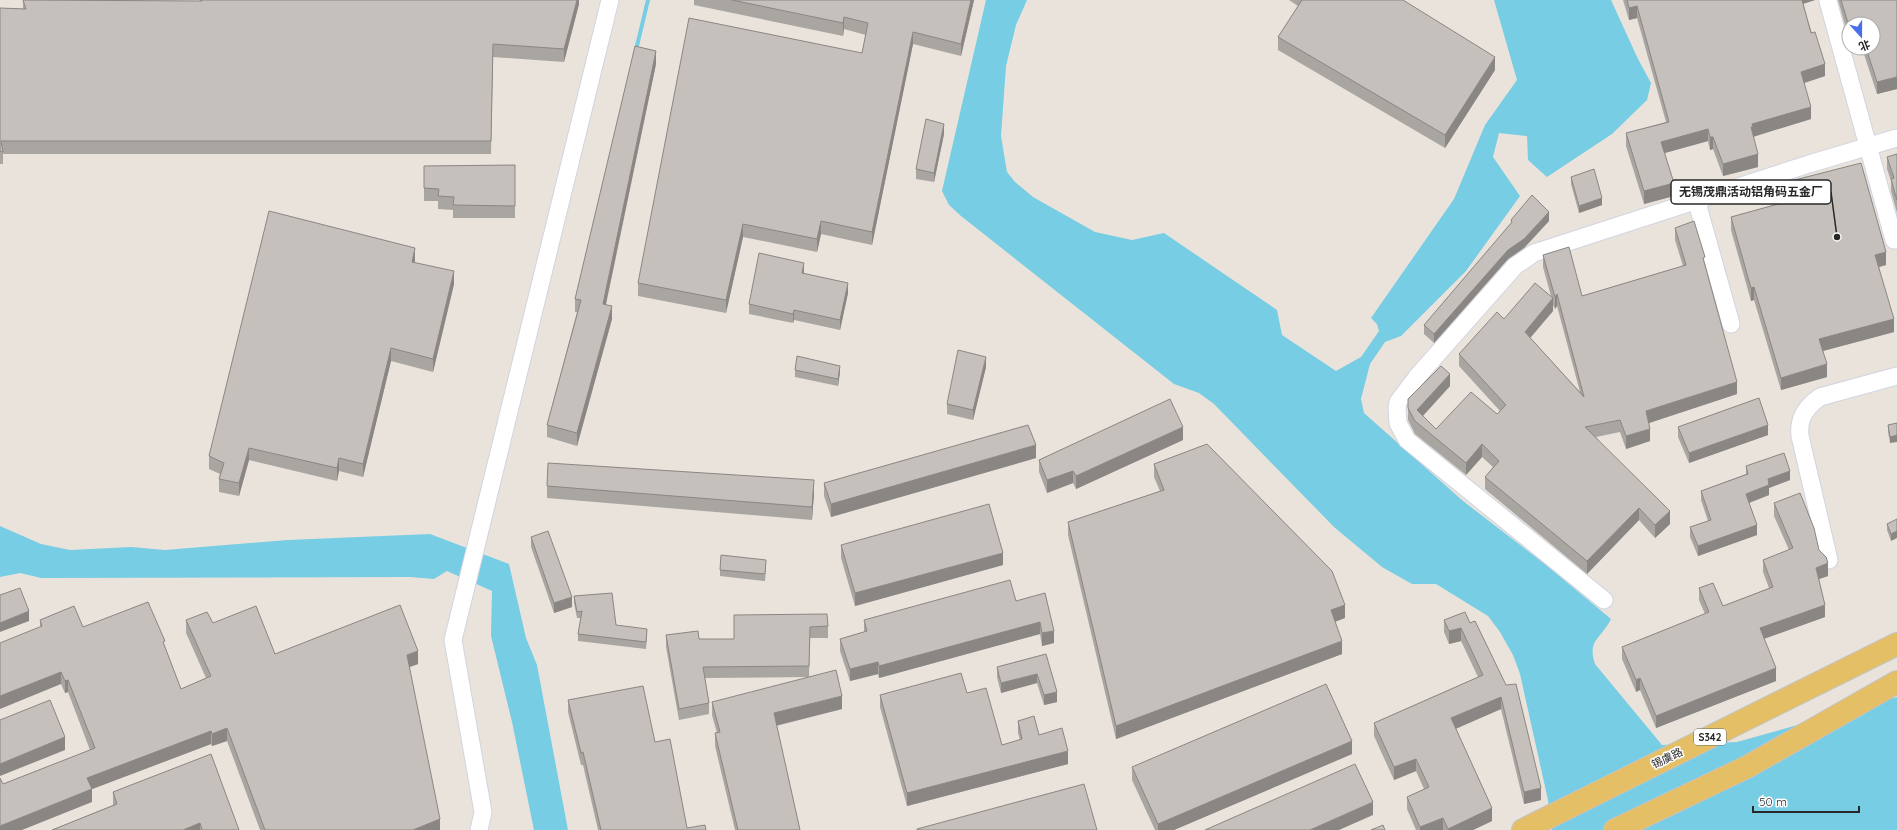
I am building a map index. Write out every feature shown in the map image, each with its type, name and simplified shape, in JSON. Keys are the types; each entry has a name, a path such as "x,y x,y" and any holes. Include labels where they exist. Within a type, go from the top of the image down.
{"main road":[{"name":"锡虞路","path":"1523,830 1897,644"},
{"path":"1615,830 1746,767 1897,682"}],"street":[{"path":"479,830 483,812 453,640 610,0"},
{"path":"1828,1 1894,240"},
{"path":"1604,600 1407,440 1398,423 1398,402 1421,372 1515,266 1534,252 1696,199 1897,138"},
{"path":"1696,199 1731,324"},
{"path":"1829,560 1800,436 1801,418 1811,403 1820,397 1897,376"}],"water":[{"path":"986,0 1027,0 1016,25 1006,66 1001,136 1007,172 1015,182 1033,197 1095,232 1132,240 1164,233 1277,310 1282,335 1336,371 1361,357 1379,331 1377,324 1371,318 1454,199 1485,125 1517,80 1494,0 1611,0 1638,59 1651,83 1647,100 1612,134 1547,177 1528,160 1527,136 1499,133 1493,157 1520,196 1466,271 1401,336 1385,342 1370,364 1361,399 1364,413 1463,501 1546,565 1611,619 1594,644 1593,656 1595,664 1662,745 1737,742 1897,697 1897,830 1552,830 1548,800 1520,674 1513,655 1500,632 1488,616 1436,584 1412,584 1382,567 1334,527 1214,404 1199,393 1174,384 949,205 942,191"},
{"path":"0,526 41,544 70,550 131,547 165,550 288,540 430,534 509,564 526,638 537,665 568,830 534,830 512,722 491,636 492,591 447,571 434,579 410,577 41,578 20,573 0,577"}],"building":[{"path":"23,0 577,0 564,49 493,44 491,141 1,141 3,152 0,151 0,8 26,9"},
{"path":"732,0 971,0 961,44 913,32 872,232 821,221 817,239 743,224 726,300 638,283 689,18 862,53 868,23 844,17 843,23"},
{"path":"1302,0 1403,0 1495,57 1445,135 1278,37"},
{"path":"1627,0 1802,0 1811,33 1815,32 1825,64 1801,72 1811,107 1752,124 1753,127 1751,127 1758,154 1723,164 1713,137 1710,137 1708,129 1661,142 1674,183 1644,191 1626,133 1669,122 1637,6 1629,8"},
{"path":"1841,0 1897,0 1897,77 1877,82 1869,56 1881,56 1881,16 1846,16"},
{"path":"635,46 656,51 603,304 612,306 577,433 547,425 581,300 575,299"},
{"path":"926,119 944,124 934,173 916,169"},
{"path":"1897,154 1897,200 1891,179 1894,178 1887,157"},
{"path":"1861,163 1886,252 1875,255 1894,319 1819,339 1827,364 1781,378 1754,287 1751,288 1731,217 1789,201 1783,183"},
{"path":"515,165 515,206 453,205 454,197 438,196 439,189 424,188 424,166"},
{"path":"1594,169 1602,198 1579,206 1571,177"},
{"path":"1532,195 1549,212 1524,239 1508,250 1434,334 1424,325 1512,222 1511,220"},
{"path":"269,211 415,248 412,262 454,271 433,359 391,348 363,464 339,458 337,468 249,448 239,483 219,479 224,463 209,456"},
{"path":"1694,221 1705,257 1703,258 1737,382 1646,411 1650,429 1626,436 1620,420 1585,427 1670,511 1655,525 1639,508 1587,561 1485,477 1499,461 1482,444 1466,463 1415,421 1408,408 1408,399 1441,366 1450,374 1417,410 1436,429 1471,392 1497,414 1506,405 1459,354 1497,312 1504,319 1535,283 1553,298 1525,332 1584,397 1557,294 1555,297 1543,255 1569,247 1582,296 1686,265 1675,228"},
{"path":"759,253 804,263 802,273 848,283 840,320 794,310 793,314 749,304"},
{"path":"958,350 986,357 973,410 947,404"},
{"path":"797,356 840,366 838,379 795,370"},
{"path":"1759,398 1768,425 1689,453 1678,427"},
{"path":"1170,399 1183,427 1076,476 1073,471 1047,480 1039,460"},
{"path":"1897,423 1897,435 1890,437 1888,425"},
{"path":"1028,425 1036,445 831,504 824,483"},
{"path":"1207,444 1332,571 1345,605 1331,610 1342,641 1116,726 1068,522 1164,490 1154,464"},
{"path":"1784,453 1790,471 1768,479 1769,485 1746,494 1757,525 1698,546 1690,527 1711,520 1701,491 1748,474 1746,466"},
{"path":"548,463 814,480 812,507 547,486"},
{"path":"1800,493 1814,528 1819,550 1826,557 1828,563 1816,568 1825,605 1760,628 1776,668 1656,716 1640,678 1636,680 1622,647 1709,612 1699,588 1713,583 1723,606 1773,587 1763,560 1793,548 1774,503"},
{"path":"989,504 1003,553 855,593 841,545"},
{"path":"1897,519 1897,531 1891,534 1887,524"},
{"path":"548,531 572,597 554,603 531,537"},
{"path":"721,555 766,560 765,574 720,570"},
{"path":"1010,580 1016,601 1045,593 1054,631 1042,633 1040,622 879,666 878,662 850,669 840,639 867,631 864,620"},
{"path":"20,588 29,611 0,623 0,595"},
{"path":"612,593 616,625 647,629 646,642 578,634 582,611 577,612 574,596"},
{"path":"148,602 165,641 163,642 181,689 211,676 186,620 207,612 213,623 256,606 275,654 400,605 418,651 407,655 440,819 413,830 265,830 227,728 212,734 211,731 87,778 92,789 0,826 0,778 3,784 95,748 68,680 65,681 61,672 0,696 0,643 42,626 40,620 74,606 83,627"},
{"path":"1465,612 1470,623 1475,621 1506,685 1516,684 1541,788 1524,792 1501,697 1451,718 1492,808 1448,829 1443,818 1420,827 1407,797 1429,787 1416,759 1394,767 1374,723 1483,675 1461,628 1449,631 1444,620"},
{"path":"827,614 828,626 810,627 809,666 703,667 709,703 679,709 666,635 698,631 699,639 734,639 734,615"},
{"path":"1046,654 1057,692 1044,695 1037,674 1001,683 997,667"},
{"path":"836,670 842,696 774,713 800,830 738,830 715,733 720,732 712,702"},
{"path":"961,673 967,693 986,688 1002,745 1022,739 1018,721 1034,716 1039,735 1062,728 1068,751 907,793 880,695"},
{"path":"1326,684 1352,741 1158,824 1132,767"},
{"path":"643,686 655,742 670,739 687,828 705,825 706,830 601,830 583,752 581,753 568,700"},
{"path":"50,700 65,737 0,764 0,720"},
{"path":"211,754 239,830 202,830 200,823 183,830 52,830 117,804 113,792"},
{"path":"1355,764 1373,802 1310,830 1205,830"},
{"path":"1084,784 1097,830 917,830 917,829"},
{"path":"1383,825 1385,830 1371,830"}],"waterway":[{"path":"636,50 648,0"}],"place":[{"name":"无锡茂鼎活动铝角码五金厂","path":"1837,237"}]}
